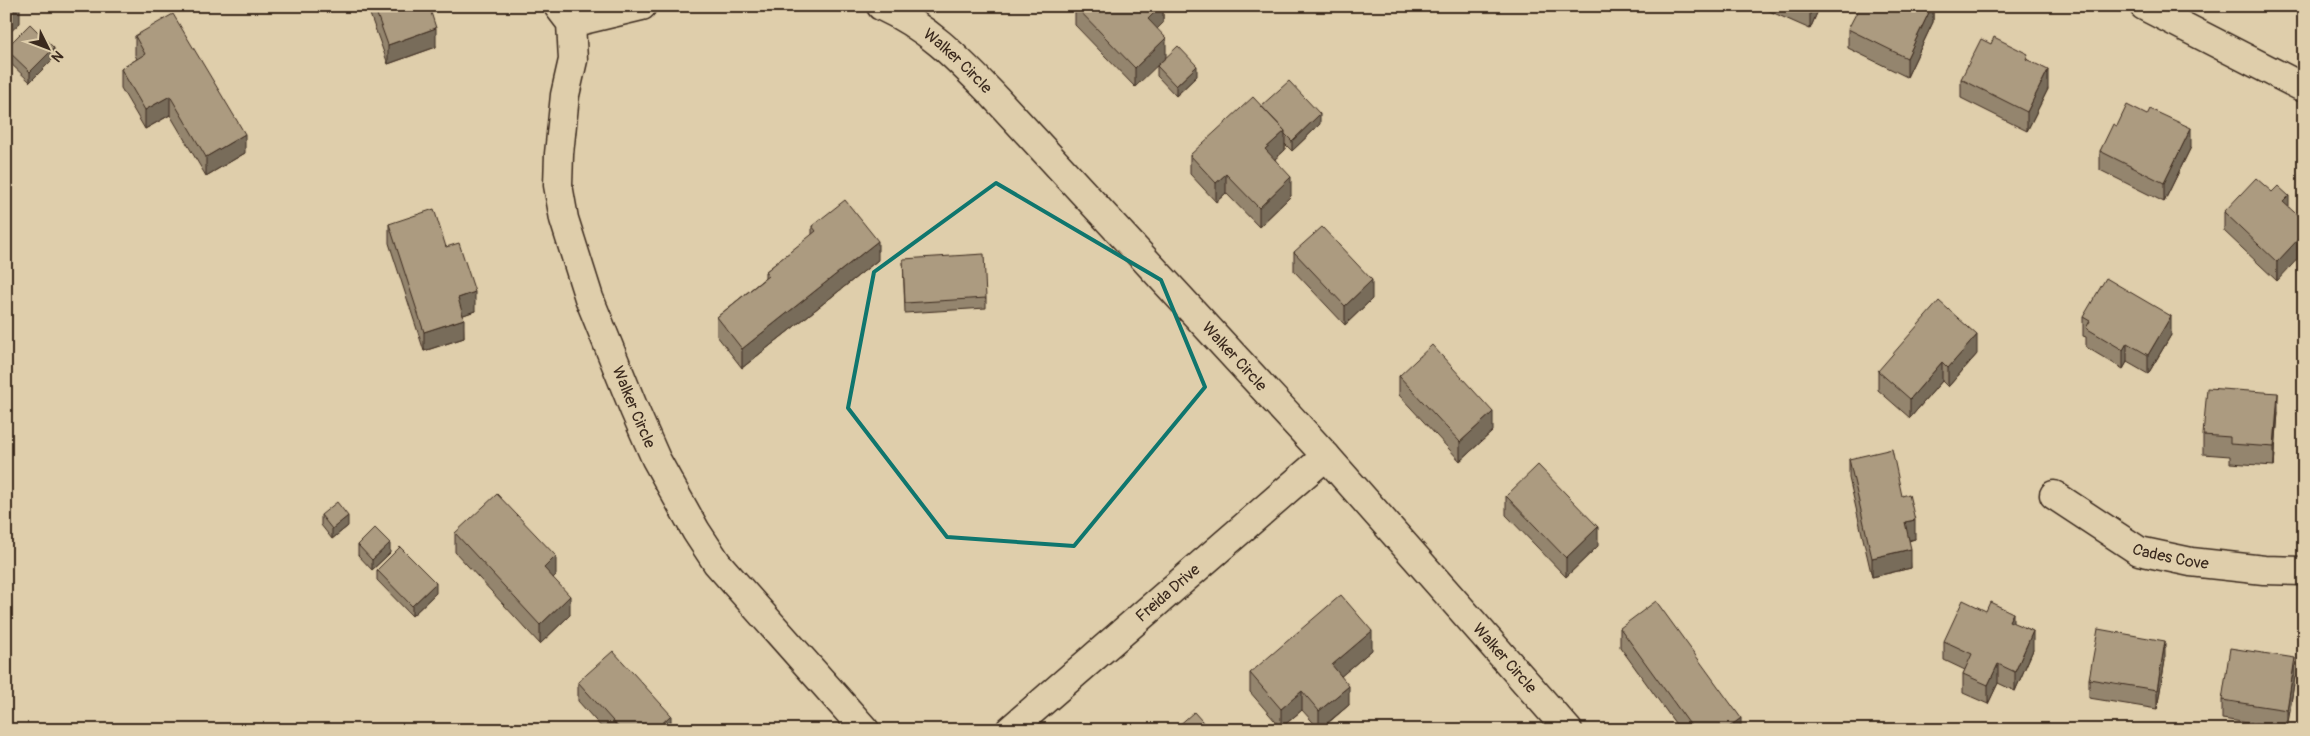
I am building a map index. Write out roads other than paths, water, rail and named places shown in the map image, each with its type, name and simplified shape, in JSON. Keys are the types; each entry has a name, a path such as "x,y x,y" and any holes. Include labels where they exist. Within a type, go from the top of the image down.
{"street":[{"name":"Walker Circle","path":"642,6 565,14 573,60 566,95 559,154 558,186 562,210 589,298 634,409 656,459 696,531 717,563 864,730"},
{"name":"Walker Circle","path":"881,6 904,17 950,50 1326,456 1568,730"},
{"path":"2144,6 2178,14 2304,88"},
{"name":"Freida Drive","path":"1010,730 1326,456"},
{"name":"Cades Cove","path":"2054,495 2139,551 2190,562 2264,570 2304,571"}]}
